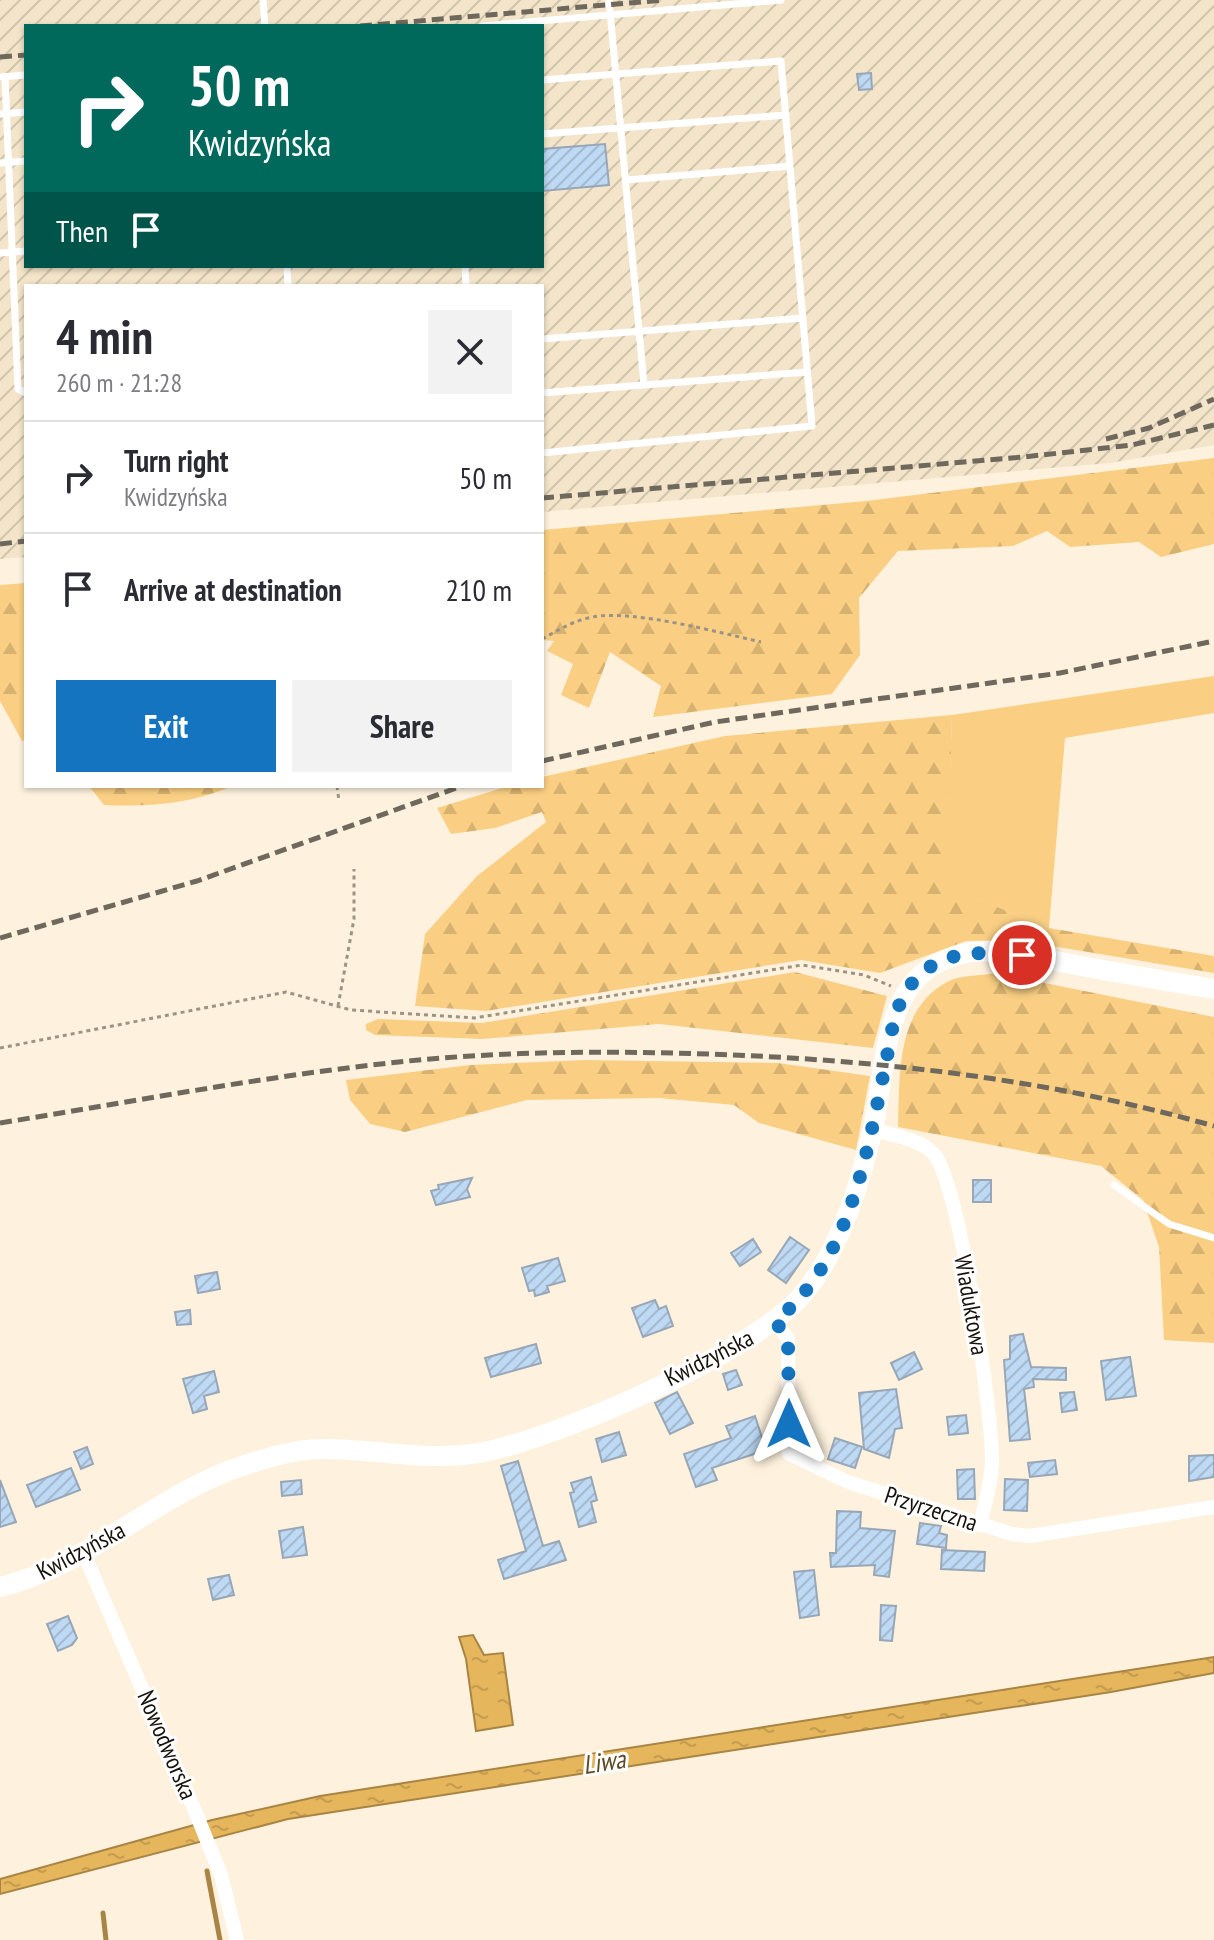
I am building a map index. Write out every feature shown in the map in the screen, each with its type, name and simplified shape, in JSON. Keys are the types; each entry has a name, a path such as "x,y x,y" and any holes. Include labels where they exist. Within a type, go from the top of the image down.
{"street":[{"name":"Kwidzyńska","path":"0,1587 48,1571 84,1554 204,1481 275,1456 322,1449 428,1457 473,1454 541,1437 582,1421 757,1335 806,1291 826,1259 846,1215 872,1129 895,1017 906,992 934,964 975,951 1022,955 1214,989"},
{"name":"Wiaduktowa","path":"872,1129 928,1149 939,1161 947,1187 970,1290 990,1430 989,1486 980,1525"},
{"name":"Przyrzeczna","path":"775,1321 788,1339 789,1454 848,1482 980,1525 1030,1536 1214,1507"},
{"name":"Nowodworska","path":"84,1554 195,1811 225,1887 237,1940"}],"lane":[{"path":"263,0 265,24"},
{"path":"609,0 644,385"},
{"path":"504,24 781,0"},
{"path":"544,80 781,61 812,426 649,445 544,453"},
{"path":"22,381 4,162 2,77 24,75"},
{"path":"3,114 24,112"},
{"path":"544,134 786,115"},
{"path":"4,162 24,161"},
{"path":"627,180 790,166"},
{"path":"0,253 24,251"},
{"path":"544,339 803,318"},
{"path":"544,393 807,372"},
{"path":"1114,1185 1169,1224 1214,1238"}],"path":[{"path":"544,638 576,621 598,616 676,623 761,642"},
{"path":"337,788 339,801"},
{"path":"338,1006 354,919 354,869"},
{"path":"0,1048 286,992 338,1006 401,1016 474,1018 802,965 864,975 906,992"}],"shaded area":[{"path":"0,0 1214,0 1214,445 1110,463 544,512 544,284 24,284 24,557 0,559"}],"green space":[{"path":"1214,458 1214,544 1161,557 1139,542 1070,547 1047,531 1013,546 898,551 859,598 860,655 832,694 653,717 661,686 610,652 589,708 561,695 573,664 547,651 554,641 544,640 544,530 866,501"},
{"path":"24,583 22,741 0,701 0,585"},
{"path":"1214,676 1214,713 1065,738 1049,928 946,887 952,715"},
{"path":"952,715 947,887 1049,928 1214,956 1214,973 1016,940 966,941 880,973 801,960 486,1011 415,1006 425,934 477,876 546,822 542,812 495,828 451,834 437,808 502,788 544,788 544,777 725,736"},
{"path":"91,788 228,788 154,805 104,805"},
{"path":"795,972 887,996 873,1048 659,1024 482,1039 375,1035 366,1030 366,1024 378,1019 482,1023"},
{"path":"995,973 1214,1017 1214,1343 1164,1340 1159,1247 1143,1200 1101,1166 898,1127 904,1046 918,1009 930,994 947,982"},
{"path":"585,1060 778,1063 870,1076 856,1150 759,1123 734,1105 659,1098 527,1100 405,1132 370,1124 350,1100 346,1080 470,1065"}],"water":[{"path":"473,1635 484,1655 503,1653 513,1725 476,1731 466,1659 459,1637"},
{"name":"Liwa","path":"1214,1657 1214,1673 1111,1692 288,1819 0,1894 0,1879 212,1820 320,1796"}],"building":[{"path":"871,73 872,89 859,90 857,74"},
{"path":"605,144 609,185 544,191 544,149"},
{"path":"472,1178 467,1189 470,1197 436,1205 431,1191 439,1189 438,1185"},
{"path":"973,1180 991,1180 991,1202 973,1202"},
{"path":"790,1237 809,1250 786,1283 768,1270"},
{"path":"753,1239 761,1252 740,1266 731,1253"},
{"path":"558,1258 565,1281 547,1286 549,1292 535,1296 534,1290 529,1291 522,1268"},
{"path":"217,1272 220,1289 198,1293 195,1276"},
{"path":"655,1300 659,1309 666,1306 673,1326 643,1337 632,1308"},
{"path":"190,1310 191,1324 177,1325 175,1312"},
{"path":"1023,1334 1031,1367 1066,1368 1066,1380 1033,1379 1034,1387 1024,1389 1030,1439 1010,1441 1004,1360 1010,1359 1010,1336"},
{"path":"536,1344 541,1363 491,1377 485,1358"},
{"path":"914,1352 922,1369 899,1380 891,1363"},
{"path":"1130,1357 1136,1396 1106,1400 1101,1361"},
{"path":"736,1370 742,1385 728,1390 723,1374"},
{"path":"214,1371 219,1392 204,1396 207,1409 193,1413 183,1379"},
{"path":"896,1389 902,1428 895,1429 889,1458 864,1449 859,1393"},
{"path":"677,1392 693,1423 670,1434 655,1403"},
{"path":"1074,1392 1077,1410 1062,1412 1060,1393"},
{"path":"966,1415 968,1433 949,1435 947,1417"},
{"path":"755,1416 766,1450 712,1468 717,1480 696,1487 684,1454 731,1438 726,1426"},
{"path":"619,1432 626,1455 602,1462 596,1439"},
{"path":"835,1438 862,1447 855,1468 828,1459"},
{"path":"87,1447 93,1464 81,1469 74,1452"},
{"path":"1214,1455 1214,1477 1189,1481 1189,1456"},
{"path":"1055,1460 1057,1474 1030,1477 1028,1463"},
{"path":"518,1461 543,1546 559,1541 566,1560 504,1579 498,1560 526,1551 501,1466"},
{"path":"71,1468 80,1490 36,1507 27,1485"},
{"path":"974,1469 975,1499 958,1499 957,1470"},
{"path":"591,1477 597,1500 591,1502 596,1522 579,1527 570,1493 574,1492 571,1483"},
{"path":"1005,1479 1028,1480 1027,1511 1004,1510"},
{"path":"0,1480 16,1522 0,1527"},
{"path":"301,1480 302,1494 282,1496 281,1482"},
{"path":"837,1511 861,1512 860,1528 895,1531 889,1577 874,1575 875,1565 831,1567 830,1553 836,1553"},
{"path":"920,1523 941,1526 939,1533 947,1535 946,1548 917,1544"},
{"path":"303,1527 307,1555 283,1558 279,1531"},
{"path":"942,1550 985,1552 984,1571 941,1569"},
{"path":"814,1570 819,1615 800,1618 794,1572"},
{"path":"229,1575 234,1595 213,1600 208,1579"},
{"path":"881,1605 896,1606 892,1641 880,1640"},
{"path":"68,1616 77,1638 72,1645 58,1651 47,1624"}],"waterway":[{"path":"207,1871 220,1940"},
{"path":"103,1913 106,1940"}],"railway":[{"path":"383,24 664,0"},
{"path":"0,57 24,55"},
{"path":"1106,439 1149,428 1214,399"},
{"path":"544,498 1023,457 1132,445 1214,425"},
{"path":"0,544 24,541"},
{"path":"544,761 715,722 1060,673 1214,641"},
{"path":"0,938 197,881 456,788"},
{"path":"0,1123 357,1067 483,1055 596,1052 773,1057 900,1067 1027,1084 1214,1126"}],"route":[{"path":"789,1424 788,1339 775,1321 806,1291 826,1259 846,1215 872,1129 895,1017 906,992 934,964 952,957 975,951 1022,955"}]}
